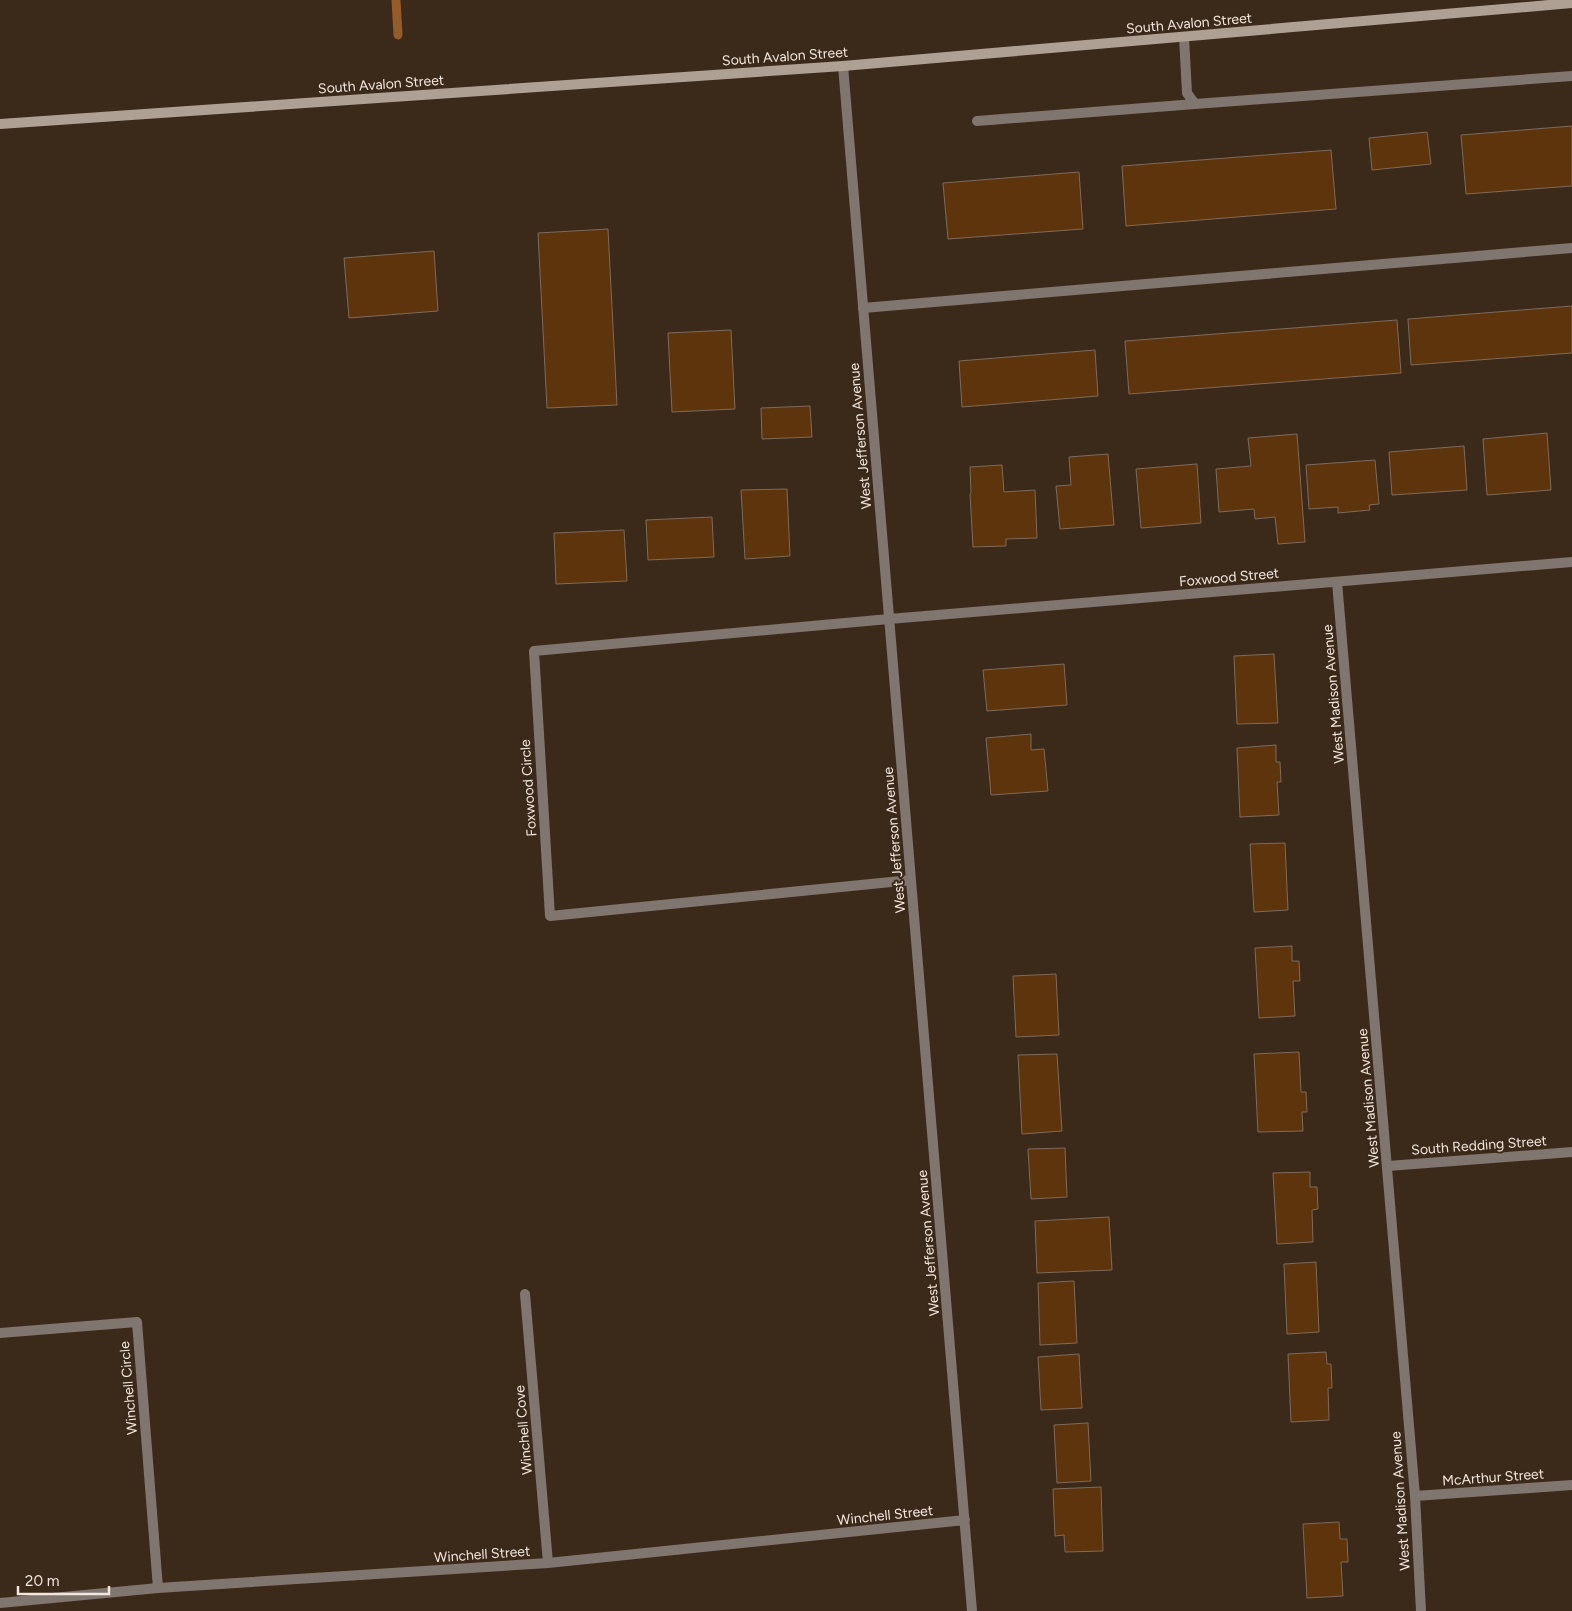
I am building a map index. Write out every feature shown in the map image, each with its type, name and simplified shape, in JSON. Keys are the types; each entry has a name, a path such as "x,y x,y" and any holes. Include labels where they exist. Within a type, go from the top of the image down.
{"street":[{"name":"South Avalon Street","path":"0,124 843,66 1572,3"},
{"path":"1184,37 1187,93 1195,104"},
{"name":"West Jefferson Avenue","path":"843,66 972,1611"},
{"path":"977,121 1572,76"},
{"path":"863,308 1572,248"},
{"name":"Foxwood Street","path":"889,619 1572,562"},
{"name":"West Madison Avenue","path":"1338,582 1415,1496 1421,1611"},
{"name":"Foxwood Circle","path":"889,619 534,652 550,916 911,880"},
{"name":"South Redding Street","path":"1388,1166 1572,1152"},
{"name":"Winchell Cove","path":"526,1294 548,1564"},
{"name":"Winchell Circle","path":"0,1333 136,1322 158,1588"},
{"name":"McArthur Street","path":"1415,1496 1572,1485"},
{"name":"Winchell Street","path":"0,1603 158,1588 548,1564 965,1520"}],"building":[{"path":"1572,126 1572,186 1466,194 1461,135"},
{"path":"1427,132 1431,164 1372,170 1369,138"},
{"path":"1331,150 1336,209 1126,226 1122,166"},
{"path":"1079,172 1083,229 948,239 943,183"},
{"path":"608,229 617,405 547,408 538,233"},
{"path":"434,251 438,311 349,318 344,258"},
{"path":"1572,306 1572,353 1411,365 1408,319"},
{"path":"1397,320 1401,373 1129,394 1125,341"},
{"path":"731,330 735,409 672,412 668,333"},
{"path":"1095,350 1098,396 962,407 959,361"},
{"path":"810,406 812,437 762,439 761,408"},
{"path":"1547,433 1551,490 1487,495 1483,439"},
{"path":"1297,434 1305,542 1278,544 1275,517 1255,519 1254,509 1219,512 1216,469 1251,466 1248,438"},
{"path":"1464,446 1467,490 1392,495 1389,452"},
{"path":"1108,454 1114,525 1060,529 1056,486 1071,485 1069,457"},
{"path":"1375,460 1379,504 1369,505 1370,510 1338,513 1338,507 1309,509 1306,465"},
{"path":"1197,464 1201,523 1141,528 1136,469"},
{"path":"1002,465 1004,492 1035,490 1037,538 1006,539 1006,546 973,547 970,467"},
{"path":"787,489 790,556 745,559 741,490"},
{"path":"712,517 714,557 648,560 646,520"},
{"path":"624,530 627,581 556,584 554,533"},
{"path":"1274,654 1278,723 1237,724 1234,656"},
{"path":"1064,664 1067,705 987,711 983,670"},
{"path":"1031,734 1031,750 1044,749 1048,791 991,795 986,738"},
{"path":"1276,745 1276,762 1280,762 1281,782 1277,782 1279,815 1240,817 1237,748"},
{"path":"1285,843 1288,910 1254,912 1250,844"},
{"path":"1292,946 1292,961 1299,961 1300,981 1293,981 1295,1016 1259,1018 1255,948"},
{"path":"1056,974 1059,1035 1016,1037 1013,976"},
{"path":"1299,1052 1301,1092 1306,1092 1307,1112 1302,1112 1303,1131 1258,1132 1254,1054"},
{"path":"1057,1054 1062,1131 1022,1134 1018,1055"},
{"path":"1065,1148 1067,1197 1031,1199 1028,1149"},
{"path":"1310,1172 1310,1187 1317,1187 1318,1209 1312,1210 1313,1242 1277,1244 1273,1173"},
{"path":"1109,1217 1112,1270 1037,1273 1035,1221"},
{"path":"1316,1262 1319,1332 1287,1334 1284,1264"},
{"path":"1074,1281 1077,1343 1040,1345 1038,1283"},
{"path":"1326,1352 1327,1364 1331,1364 1332,1388 1328,1388 1329,1420 1291,1422 1288,1354"},
{"path":"1079,1354 1082,1408 1041,1410 1038,1357"},
{"path":"1088,1423 1091,1481 1057,1483 1054,1425"},
{"path":"1101,1487 1103,1551 1065,1552 1064,1535 1055,1536 1053,1489"},
{"path":"1339,1522 1340,1539 1347,1539 1348,1562 1341,1562 1343,1596 1307,1598 1303,1524"}],"waterway":[{"path":"396,0 398,35"}]}
